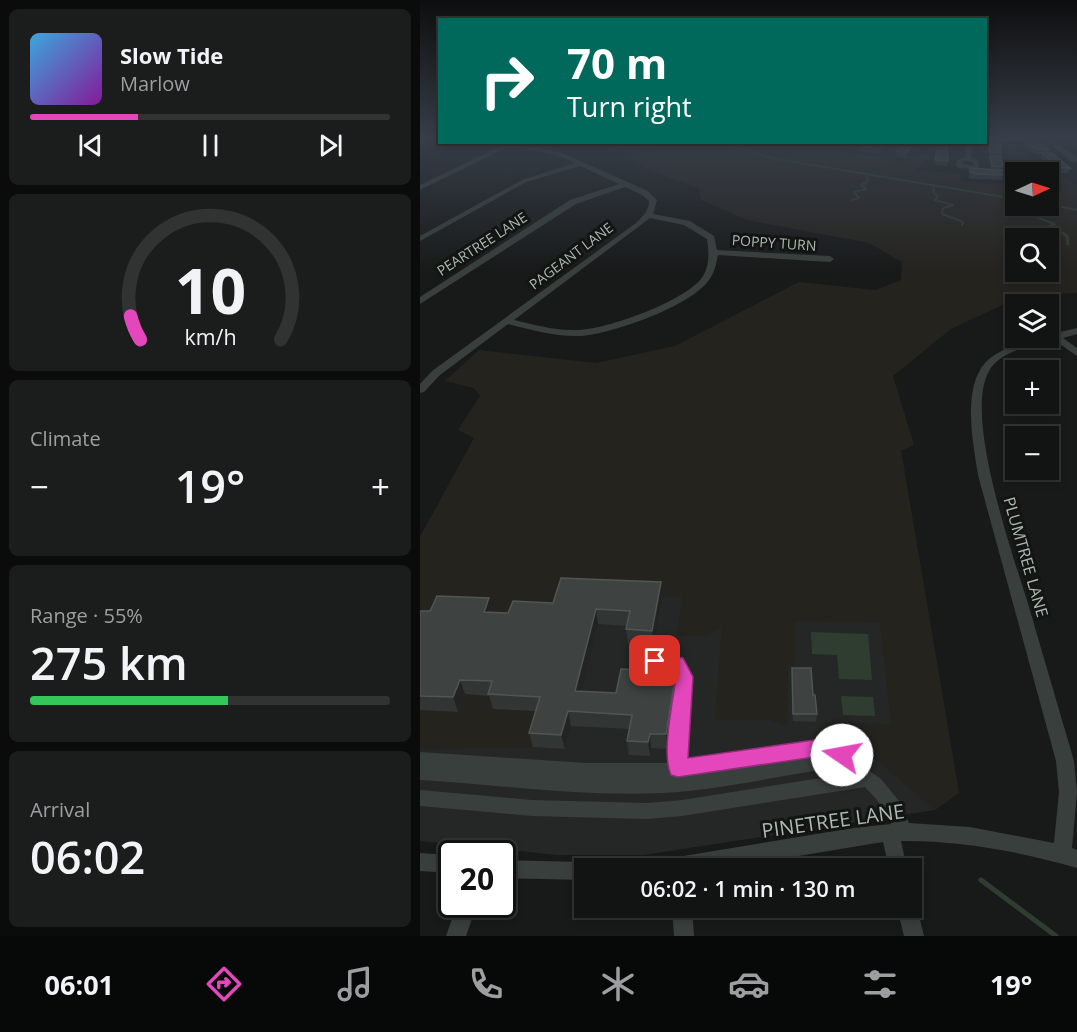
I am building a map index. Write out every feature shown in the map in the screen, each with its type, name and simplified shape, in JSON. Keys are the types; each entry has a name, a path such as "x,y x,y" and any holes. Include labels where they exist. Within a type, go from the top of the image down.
{"street":[{"path":"420,240 523,183"},
{"path":"508,321 552,331 577,333 598,331 672,305 688,296 704,280 715,252 711,238 687,223 649,215 654,208 653,200 626,183"},
{"name":"PEARTREE LANE","path":"420,301 573,202 626,183"},
{"name":"PAGEANT LANE","path":"420,390 436,373 649,215"},
{"name":"POPPY TURN","path":"715,252 830,260"},
{"name":"PLUMTREE LANE","path":"1059,337 1077,331"},
{"path":"1059,340 1077,353"},
{"name":"PLUMTREE LANE","path":"1020,348 991,362 979,376 978,447 1065,761 1070,857"},
{"path":"420,373 436,373"},
{"path":"655,661 676,663 684,677 678,769"},
{"path":"420,760 586,771 660,772 830,748 842,755 885,796 898,814 898,858"},
{"path":"420,772 601,785 662,785 709,781 826,761 842,762 863,775"},
{"path":"420,798 531,808 647,811 682,808 863,775"},
{"name":"PINETREE LANE","path":"732,858 849,838 897,833 956,835 1070,857"},
{"path":"420,862 438,863"},
{"path":"516,869 574,871"},
{"path":"456,936 462,918"},
{"path":"683,918 684,936"},
{"path":"910,918 914,936"}],"shaded area":[{"path":"682,183 979,183 1005,185 1005,216 1059,216 1059,183 1073,183 1077,185 1077,293 1005,294 1005,304 951,329 893,376 914,445 901,451 959,793 935,810 847,735 823,722 891,724 880,623 795,621 795,666 788,666 787,726 771,720 715,719 722,627 707,636 677,635 682,596 663,597 556,618 420,625 420,537 474,438 458,430 480,396 474,388 445,381 479,350 596,363 675,346 799,282 875,290 901,280 902,262 869,243 747,220 701,200 699,189"},
{"path":"901,451 959,793 935,810 644,855 557,855 516,851 516,840 438,840 438,843 420,841 420,537"},
{"path":"811,632 868,634 872,680 839,679 837,655 812,654"},
{"path":"465,694 497,696 543,712 533,747 420,749 420,710 458,712"},
{"path":"841,696 873,697 875,716 843,715"}],"building":[{"path":"561,578 661,582 652,631 626,629 630,611 596,609 575,691 616,693 621,669 676,672 666,734 650,734 648,742 627,741 632,715 568,711 561,735 529,733 540,697 488,694 492,681 460,680 453,697 420,696 420,611 430,611 437,596 489,598 484,612 508,613 513,601 553,603"},
{"path":"792,668 811,668 817,714 793,714"}],"waterway":[{"path":"852,200 859,198 854,192 866,189 861,185 866,183"},
{"path":"918,183 1005,197"},
{"path":"933,186 934,193 938,196 935,200 953,205 943,208 942,214 963,222 962,225"},
{"path":"1059,206 1077,210"},
{"path":"1033,216 1055,224 1040,230 1058,230 1066,235"},
{"path":"1064,234 1067,236 1068,244"},
{"path":"981,880 1056,936"}],"route":[{"path":"655,661 676,663 684,677 678,769 821,748 830,748 842,755"}]}
